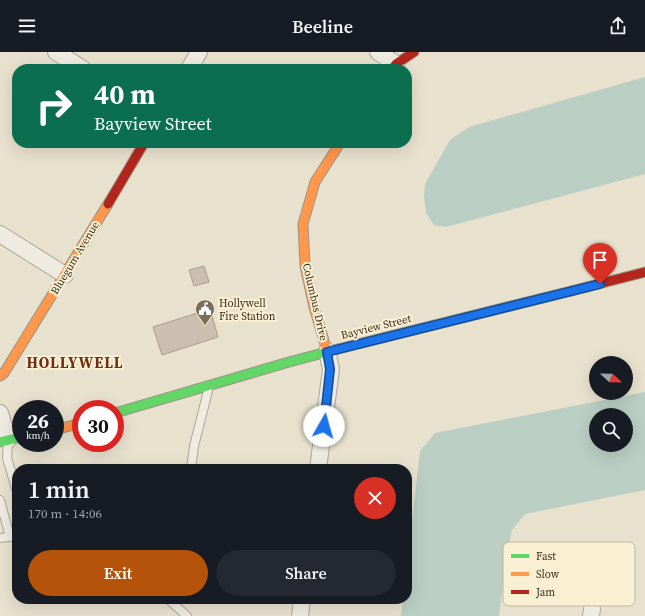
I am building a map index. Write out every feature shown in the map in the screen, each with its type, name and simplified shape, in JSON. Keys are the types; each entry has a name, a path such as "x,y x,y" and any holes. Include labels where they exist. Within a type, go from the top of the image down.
{"main road":[{"path":"397,64 414,52"},
{"name":"Bluegum Avenue","path":"1,379 141,148"},
{"name":"Columbus Drive","path":"327,352 314,307 305,266 303,224 315,182 337,148"},
{"name":"Bayview Street","path":"124,410 327,352 645,272"}],"street":[{"path":"56,52 75,64"},
{"path":"191,64 199,52"},
{"path":"378,52 392,64"},
{"path":"0,234 65,275"},
{"name":"Columbus Drive","path":"319,464 330,369 327,352"},
{"path":"0,413 10,440"},
{"path":"300,616 301,604"}],"lane":[{"path":"192,464 194,446 210,385"},
{"path":"10,440 7,458 12,475"},
{"path":"0,500 12,533"},
{"path":"0,538 12,536"},
{"path":"176,604 187,616"}],"shaded area":[{"path":"645,77 645,174 446,227 434,225 426,213 424,196 425,184 450,140 469,127"},
{"path":"645,392 645,490 525,514 512,530 510,542 503,542 503,585 499,616 401,616 402,604 412,604 412,521 420,451 435,433 604,400 633,400 633,394"}],"building":[{"path":"204,266 209,282 194,286 189,270"},
{"path":"210,309 218,337 162,355 153,327"}],"traffic: fast":[{"path":"124,410 338,349"},
{"path":"0,442 12,439"}],"traffic: slow":[{"path":"327,351 314,307 305,266 303,224 315,182 337,148"},
{"path":"0,376 4,373 108,204"},
{"path":"338,349 571,291"},
{"path":"64,428 72,425"}],"traffic: jam":[{"path":"396,64 414,52"},
{"path":"108,204 141,148"},
{"path":"571,291 645,272"}],"place":[{"name":"Hollywell Fire Station","path":"205,326"}],"district":[{"name":"HOLLYWELL","path":"75,362"}],"route":[{"path":"324,426 330,369 327,352 600,284"}]}
